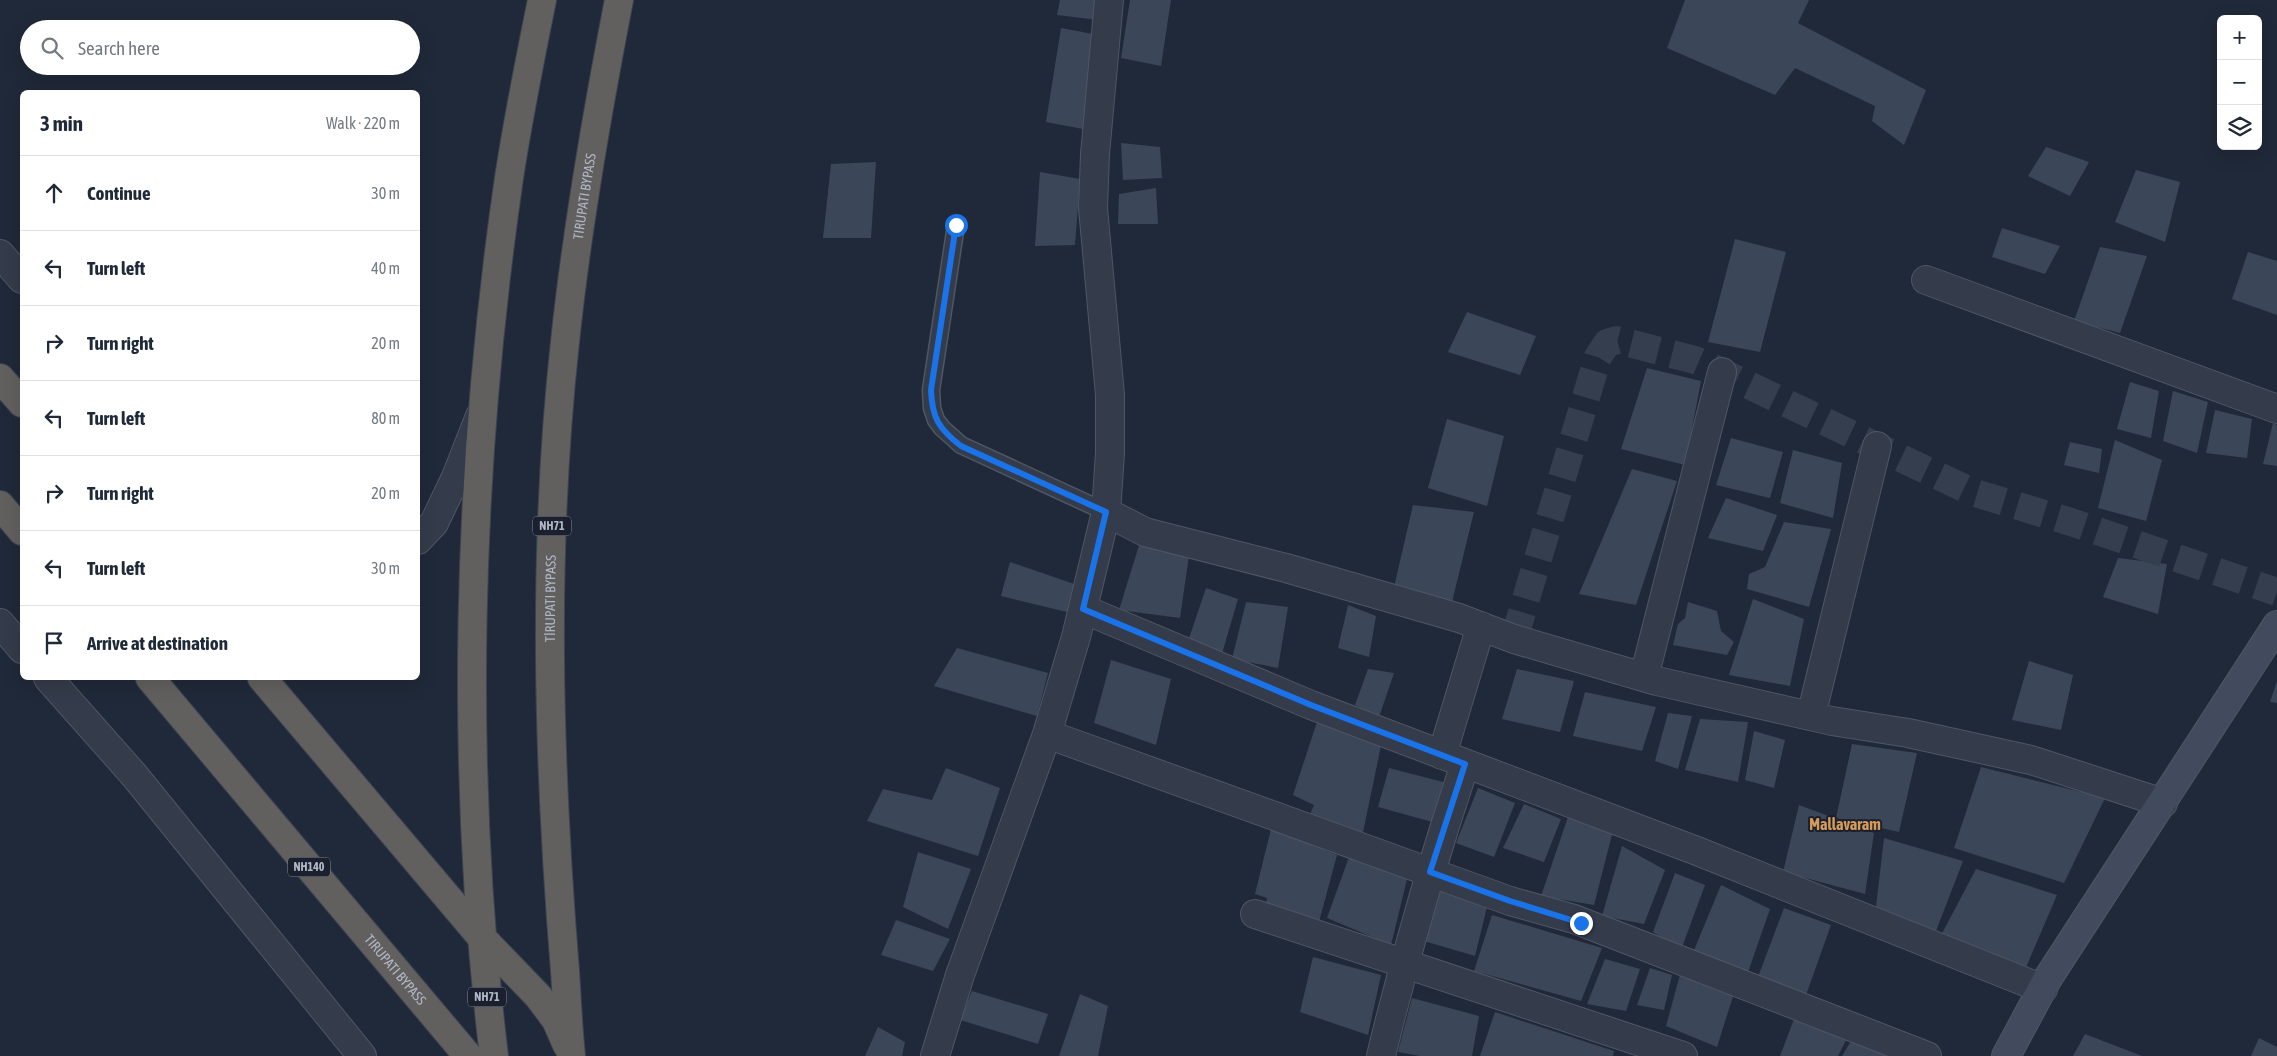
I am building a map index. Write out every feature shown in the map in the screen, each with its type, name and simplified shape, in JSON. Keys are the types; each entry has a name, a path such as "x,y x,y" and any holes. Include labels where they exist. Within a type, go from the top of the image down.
{"highway":[{"name":"NH71","path":"494,1056 482,938 474,814 472,673 476,514 491,330 509,178 542,0"},
{"name":"TIRUPATI BYPASS","path":"570,1055 558,880 550,690 553,503 565,344 579,229 599,104 619,0"},
{"path":"0,378 20,401"},
{"path":"0,505 20,529"},
{"name":"TIRUPATI BYPASS","path":"152,680 468,1056"},
{"name":"TIRUPATI BYPASS","path":"264,680 482,938 543,1003 556,1020 570,1055"}],"main road":[{"path":"2006,1056 2043,989 2277,625"}],"street":[{"path":"935,1056 960,975 1046,734 1076,638 1106,512 1110,453 1110,395 1093,208 1094,154 1109,0"},
{"path":"0,254 20,277"},
{"path":"1926,280 2277,409"},
{"path":"1644,677 1722,372"},
{"path":"420,538 434,524 456,477 485,405"},
{"path":"1811,716 1877,446"},
{"path":"1106,512 1144,532 1286,568 1481,626 1514,639 1644,677 1811,716 1908,733 2031,760 2162,803"},
{"path":"1083,609 1311,705 1697,851 2043,989"},
{"path":"0,623 20,647"},
{"path":"1381,1056 1404,963 1430,872 1481,626"},
{"path":"50,680 134,775 362,1056"},
{"path":"1046,734 1510,901 1574,920 1927,1056"},
{"path":"1255,914 1683,1056"}],"lane":[{"path":"956,225 931,390 932,408 936,420 953,440 980,456 1106,512"}],"building":[{"path":"1060,0 1102,0 1098,20 1057,15"},
{"path":"1130,0 1171,0 1161,66 1121,58"},
{"path":"1685,0 1809,0 1798,23 1926,90 1904,145 1872,121 1875,106 1795,68 1775,95 1667,48"},
{"path":"1061,28 1093,34 1083,129 1046,122"},
{"path":"1121,143 1160,147 1162,178 1123,180"},
{"path":"2046,147 2089,162 2070,196 2028,176"},
{"path":"876,162 871,238 823,238 831,164"},
{"path":"2136,170 2180,182 2165,242 2115,222"},
{"path":"1040,172 1080,179 1075,245 1035,246"},
{"path":"1156,188 1158,224 1118,224 1119,194"},
{"path":"2002,228 2060,246 2045,274 1992,257"},
{"path":"1735,239 1786,252 1760,352 1708,342"},
{"path":"2100,247 2147,256 2120,333 2074,321"},
{"path":"2248,252 2277,261 2277,315 2232,299"},
{"path":"1467,312 1536,336 1520,375 1448,352"},
{"path":"1647,368 1701,381 1685,465 1621,449"},
{"path":"2130,382 2159,391 2151,438 2117,429"},
{"path":"2173,391 2208,402 2197,453 2163,441"},
{"path":"2215,410 2252,419 2247,458 2206,453"},
{"path":"1447,419 1504,436 1487,506 1428,488"},
{"path":"2273,423 2277,425 2277,466 2263,464"},
{"path":"1731,438 1783,452 1770,498 1716,485"},
{"path":"2115,440 2162,460 2146,521 2098,508"},
{"path":"2070,442 2102,449 2099,473 2064,465"},
{"path":"1793,450 1842,463 1833,518 1780,503"},
{"path":"1632,469 1677,481 1636,605 1579,594"},
{"path":"1726,498 1777,515 1763,551 1708,538"},
{"path":"1413,505 1474,512 1452,602 1394,587"},
{"path":"1784,522 1831,529 1809,607 1747,589 1749,574 1765,567"},
{"path":"1141,539 1190,549 1180,618 1119,610"},
{"path":"2118,558 2167,564 2158,614 2103,597"},
{"path":"1010,562 1083,587 1071,613 1001,596"},
{"path":"1206,588 1238,599 1221,657 1185,650"},
{"path":"1753,599 1804,619 1790,686 1729,675"},
{"path":"1246,602 1288,607 1278,668 1232,659"},
{"path":"1688,602 1717,611 1721,631 1734,642 1727,655 1673,645 1678,624 1685,618"},
{"path":"1348,605 1376,616 1369,657 1338,648"},
{"path":"957,648 1048,673 1037,716 934,686"},
{"path":"1111,660 1171,679 1156,745 1094,723"},
{"path":"2029,661 2073,675 2061,730 2012,720"},
{"path":"1368,669 1394,673 1379,717 1355,705"},
{"path":"1517,669 1574,681 1560,732 1502,719"},
{"path":"2277,681 2277,703 2270,702"},
{"path":"1585,692 1656,707 1642,751 1573,736"},
{"path":"1668,713 1692,716 1678,769 1655,761"},
{"path":"1700,719 1748,722 1738,782 1685,770"},
{"path":"1317,722 1382,741 1361,842 1307,821 1314,805 1293,795"},
{"path":"1754,731 1785,740 1774,788 1745,780"},
{"path":"1852,744 1917,753 1899,832 1836,818"},
{"path":"1981,767 2105,798 2064,883 1954,848"},
{"path":"946,768 1000,788 978,856 867,821 883,789 932,800"},
{"path":"1389,768 1447,783 1436,823 1378,807"},
{"path":"1478,788 1515,803 1494,857 1456,843"},
{"path":"1524,804 1561,819 1544,862 1503,848"},
{"path":"1799,805 1874,833 1865,894 1783,872"},
{"path":"1568,817 1613,831 1594,905 1541,896"},
{"path":"1271,829 1337,855 1319,922 1265,908 1267,898 1255,894"},
{"path":"1884,838 1963,861 1936,931 1875,915"},
{"path":"1622,846 1665,870 1644,924 1602,916"},
{"path":"918,852 971,869 948,929 903,907"},
{"path":"1349,857 1409,871 1391,945 1327,918"},
{"path":"1976,869 2057,895 2024,972 1938,941"},
{"path":"1675,873 1705,885 1681,950 1653,932"},
{"path":"1721,885 1770,909 1746,978 1692,955"},
{"path":"1436,887 1488,903 1475,956 1424,941"},
{"path":"1784,908 1831,925 1806,995 1758,977"},
{"path":"1492,915 1602,948 1581,1001 1474,971"},
{"path":"896,920 950,939 933,971 881,955"},
{"path":"1313,957 1381,975 1368,1035 1300,1012"},
{"path":"1605,959 1640,969 1626,1011 1587,1004"},
{"path":"1650,968 1672,975 1664,1010 1637,1005"},
{"path":"1681,971 1736,987 1717,1047 1666,1026"},
{"path":"972,991 1048,1014 1038,1044 960,1020"},
{"path":"1080,994 1108,1006 1098,1056 1059,1056"},
{"path":"1412,998 1479,1016 1472,1056 1420,1056 1398,1052"},
{"path":"1797,1011 1848,1036 1838,1056 1780,1056"},
{"path":"1495,1012 1614,1051 1613,1056 1480,1056"},
{"path":"878,1027 905,1042 902,1056 865,1056"},
{"path":"2085,1034 2142,1056 2073,1056"},
{"path":"1854,1036 1901,1056 1842,1056"},
{"path":"2259,1038 2277,1047 2277,1056 2251,1056"}],"tunnel":[{"path":"1514,639 1598,357 1607,343 1617,340 1695,360 1972,492 2071,522 2277,592"}],"district":[{"name":"Mallavaram","path":"1845,824"}],"route":[{"path":"956,225 931,390 932,408 936,420 942,428 961,446 1106,512 1083,609 1311,705 1465,764 1430,872 1510,901 1581,923"}]}
